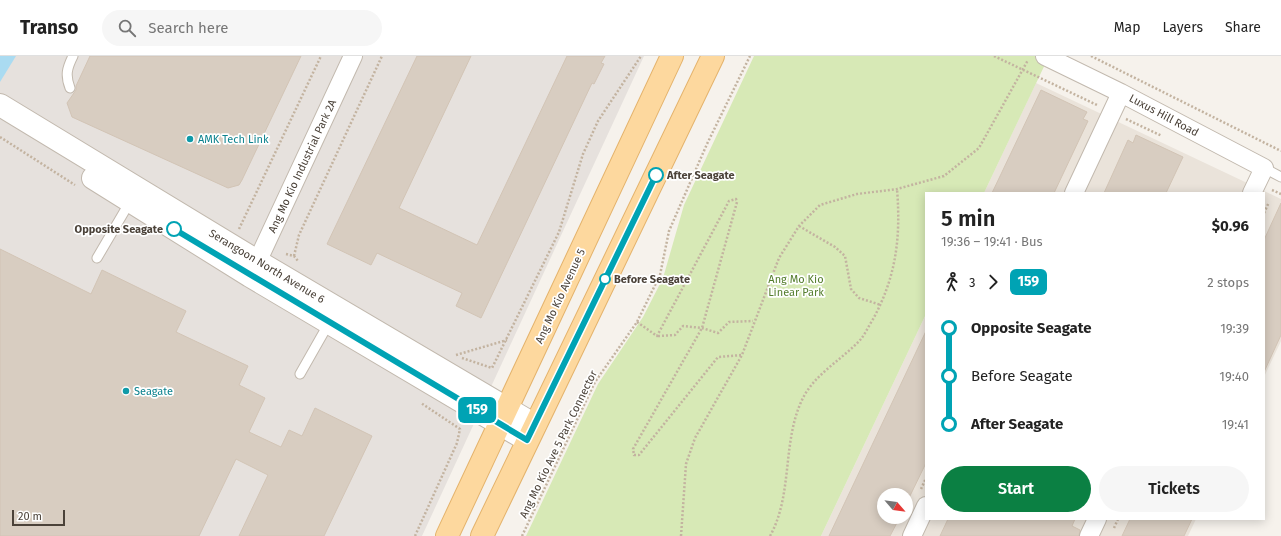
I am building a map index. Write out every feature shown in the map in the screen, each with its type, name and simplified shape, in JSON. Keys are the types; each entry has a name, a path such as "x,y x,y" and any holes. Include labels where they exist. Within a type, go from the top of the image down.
{"main road":[{"name":"Ang Mo Kio Avenue 5","path":"448,536 672,56"},
{"path":"482,536 713,56"}],"street":[{"name":"Ang Mo Kio Industrial Park 2A","path":"254,268 353,56"},
{"name":"Luxus Hill Road","path":"1045,56 1121,93 1257,181"},
{"path":"1074,192 1121,93"},
{"name":"Serangoon North Avenue 6","path":"0,105 26,137"},
{"name":"Serangoon North Avenue 6","path":"0,121 26,137 134,195 531,433"},
{"path":"912,536 925,508"},
{"path":"1089,536 1097,520"}],"lane":[{"path":"70,88 66,76 67,68 73,56"},
{"name":"Luxus Hill Road","path":"1257,181 1281,177"},
{"path":"97,258 134,195"},
{"path":"300,374 334,316"}],"path":[{"path":"237,234 321,56"},
{"path":"294,256 298,235 382,56"},
{"path":"492,368 559,232 582,154 598,121 641,56"},
{"name":"Ang Mo Kio Ave 5 Park Connector","path":"522,536 595,382 637,322 660,275 669,231 707,144 750,56"},
{"path":"994,56 1169,140"},
{"path":"681,536 686,464 695,438 742,355 753,322 779,258 799,226 820,205 856,194 897,189 944,176 979,148 1030,56"},
{"path":"1091,56 1281,151"},
{"path":"0,137 26,137"},
{"path":"1257,181 1281,194"},
{"path":"770,536 780,510 796,416 802,398 818,378 862,339 881,304 895,263 900,220 897,189"},
{"path":"657,336 729,201 736,199 737,202 702,328 633,449 634,455 639,455 718,357 742,355"},
{"path":"799,226 834,247 845,256 851,289 859,298 881,304"},
{"path":"637,322 657,336 675,335 683,326 702,328 718,333 729,322 753,322"},
{"path":"455,355 507,340"},
{"path":"415,536 457,443 460,429"}],"shaded area":[{"path":"0,56 644,56 422,536 0,536"},
{"path":"1036,83 1281,199 1281,341 1265,375 1265,192 984,192"},
{"path":"925,316 925,520 1196,520 1188,536 821,536"}],"green space":[{"name":"Ang Mo Kio Linear Park","path":"754,56 1049,56 984,192 925,192 925,316 821,536 526,536 598,384 643,317 663,278 684,205"}],"water":[{"path":"0,56 16,56 0,82"}],"building":[{"name":"AMK Tech Link","path":"90,56 301,56 242,180 239,185 228,188 72,117 67,103 76,90 76,86"},
{"path":"417,56 471,56 399,208 477,245 567,56 605,56 601,63 604,64 594,84 592,83 481,318 456,306 462,293 377,253 371,265 327,244"},
{"path":"1041,90 1087,112 1083,119 1088,121 1054,192 992,192"},
{"path":"1136,135 1183,157 1166,192 1104,192 1128,140 1133,143"},
{"path":"1281,203 1281,335 1265,370 1265,238"},
{"name":"Seagate","path":"0,249 91,294 102,270 186,311 176,332 248,366 239,385 265,398 249,432 281,447 289,430 302,436 315,408 372,436 324,536 239,536 268,475 236,459 199,536 0,536"},
{"path":"925,333 925,465 913,490 913,488 877,488 877,524 896,524 890,536 829,536"},
{"path":"948,520 1075,520 1072,526 1080,530 1079,536 940,536"},
{"path":"1130,520 1192,520 1184,536 1122,536"}],"bus line":[{"name":"159","path":"174,229 250,276 527,440 656,175"}],"place":[{"name":"AMK Tech Link","path":"190,139"},
{"name":"After Seagate","path":"656,175"},
{"name":"Opposite Seagate","path":"174,229"},
{"name":"Before Seagate","path":"605,279"},
{"name":"Seagate","path":"126,391"}]}
